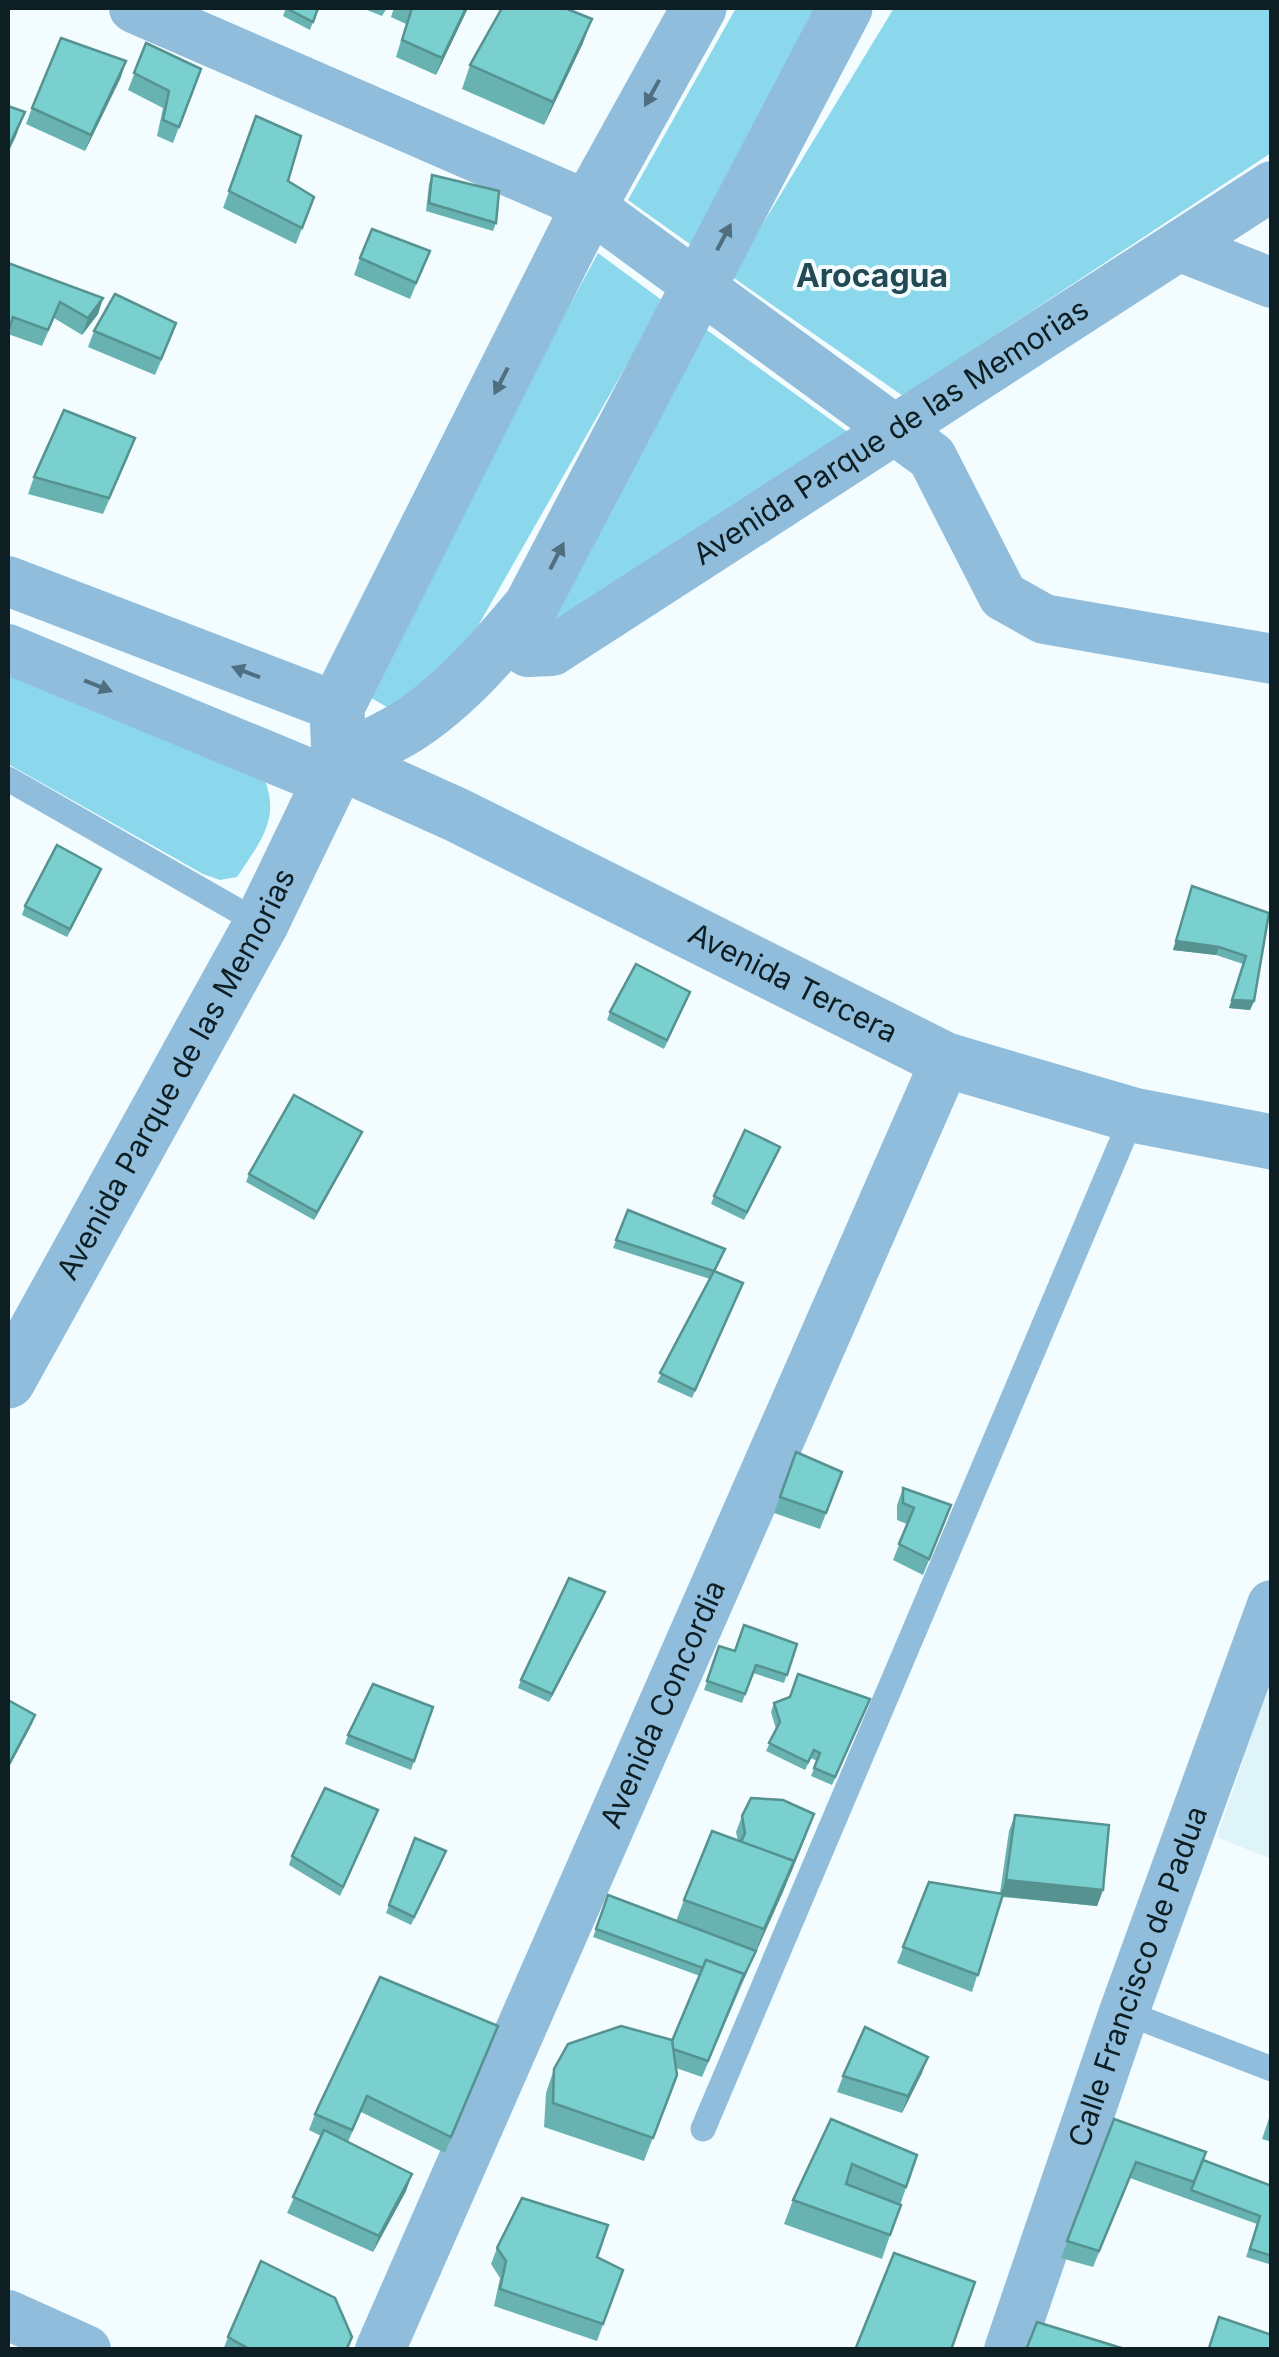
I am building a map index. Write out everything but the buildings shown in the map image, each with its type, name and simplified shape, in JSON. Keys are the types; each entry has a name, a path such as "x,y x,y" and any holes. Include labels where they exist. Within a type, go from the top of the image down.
{"street":[{"path":"134,8 588,206 932,457 1003,596 1044,619 1272,659"},
{"path":"334,772 338,707 588,206 699,8"},
{"path":"334,772 441,701 505,638 531,606 845,8"},
{"name":"Avenida Parque de las Memorias","path":"505,638 528,652 552,651 1272,186"},
{"path":"1182,246 1272,283"},
{"path":"8,580 338,707"},
{"name":"Avenida Tercera","path":"8,649 457,816 946,1060 1134,1114 1272,1142"},
{"name":"Avenida Parque de las Memorias","path":"8,1381 261,924 334,772"},
{"name":"Avenida Concordia","path":"380,2350 946,1060"},
{"name":"Calle Francisco de Padua","path":"1009,2350 1124,2012 1272,1605"},
{"path":"8,2315 86,2350"}],"lane":[{"path":"8,779 261,924"},
{"path":"703,2129 1134,1114"},
{"path":"1124,2012 1272,2069"}],"shaded area":[{"path":"736,8 828,8 694,247 628,200"},
{"path":"894,8 1271,8 1271,153 903,396 731,276"},
{"path":"598,253 663,301 437,698 406,718 366,695 408,605"},
{"path":"700,325 849,433 514,649"},
{"path":"8,669 259,768 270,799 270,812 262,838 237,877 220,880 203,874 8,764"},
{"path":"1271,1678 1271,1859 1217,1837"}],"district":[{"name":"Arocagua","path":"872,276"}]}
